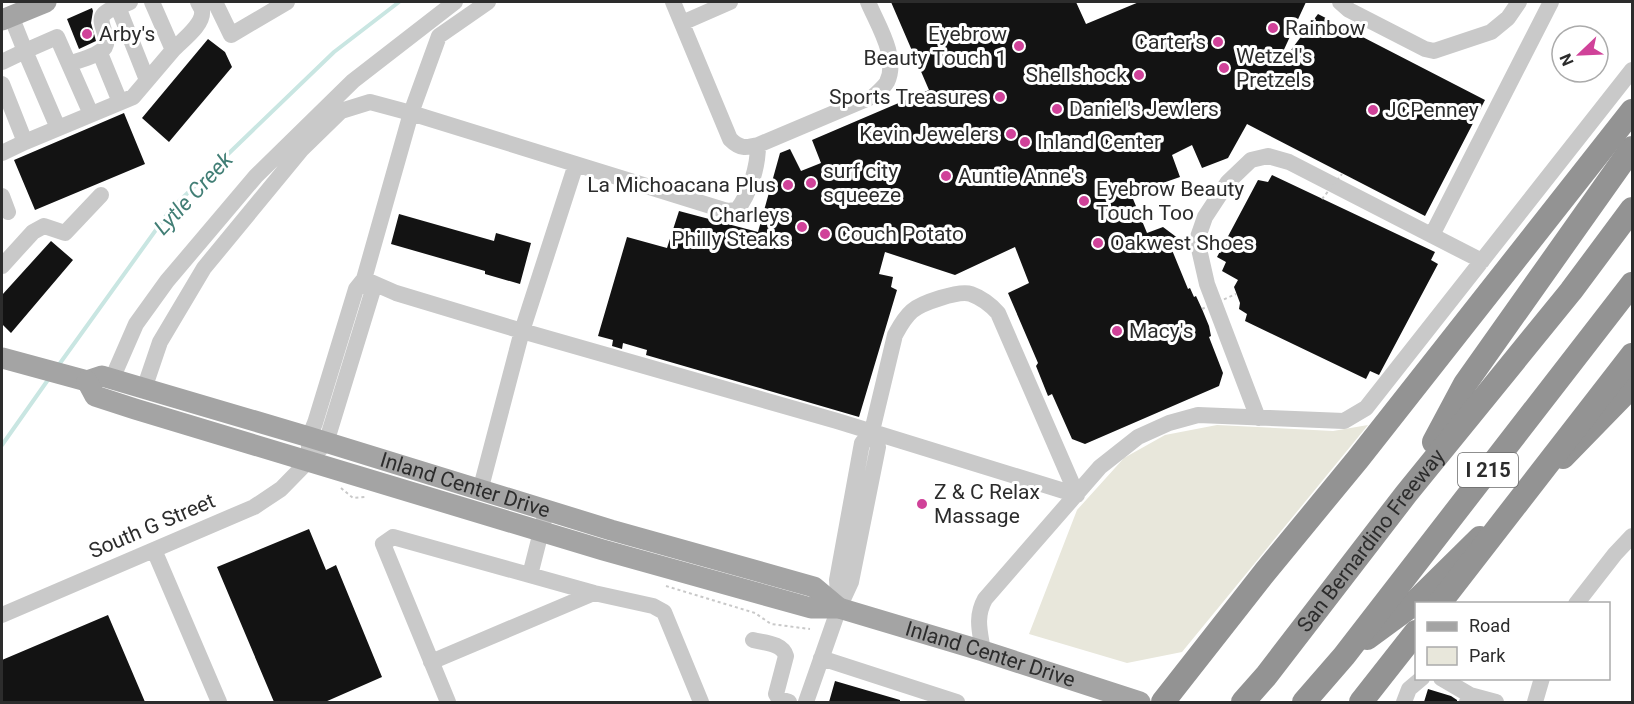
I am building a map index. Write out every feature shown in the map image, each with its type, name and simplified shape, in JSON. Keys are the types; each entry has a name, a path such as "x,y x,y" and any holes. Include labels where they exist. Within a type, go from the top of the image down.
{"highway":[{"path":"1163,702 1632,111"},
{"path":"1406,494 1465,384 1632,148"},
{"name":"San Bernardino Freeway","path":"1243,702 1274,667 1406,494 1571,291 1632,209"},
{"name":"I 215","path":"1304,702 1344,656 1632,284"},
{"path":"1440,602 1632,355"},
{"path":"1415,602 1598,423 1632,386"},
{"path":"1344,656 1415,602"},
{"path":"1361,702 1415,633"}],"main road":[{"path":"6,18 46,2"},
{"name":"Inland Center Drive","path":"4,359 87,381 102,376 547,511 814,587 839,608"},
{"name":"Inland Center Drive","path":"87,381 95,396 541,532 811,608 839,608 983,651 1140,702"}],"street":[{"path":"152,2 172,50"},
{"path":"2,153 133,97 172,50 196,27 202,11 198,2"},
{"path":"215,2 231,35 287,2"},
{"path":"112,379 142,315 167,281 256,176 353,81 455,2"},
{"path":"309,460 372,293 363,279 411,113 439,36 488,2"},
{"path":"673,2 730,140 738,147 745,148 759,145 874,96 886,83 891,67 888,51 868,2"},
{"path":"682,22 730,2"},
{"path":"1340,2 1349,10 1425,49 1434,51 1491,32 1508,18 1519,2"},
{"path":"1432,236 1551,2"},
{"path":"69,64 104,48 106,39 102,18 105,13 124,4 147,80"},
{"path":"6,18 25,51 58,128"},
{"path":"2,62 57,36 91,114"},
{"path":"102,58 120,102"},
{"path":"983,651 978,617 985,600 1100,466 1138,437 1169,423 1198,415 1344,421 1366,408 1632,70"},
{"path":"2,84 25,142"},
{"path":"144,389 160,342 204,268 302,149 341,111 370,102 727,211 737,210 744,201 758,160 759,145"},
{"path":"1258,417 1207,284 1197,240 1205,217 1228,182 1251,160 1268,156 1289,162 1482,261"},
{"path":"480,491 522,331 576,164"},
{"path":"2,266 33,232 44,225 65,233 101,195"},
{"path":"363,279 396,293 872,431 1077,495"},
{"path":"806,702 839,608 837,580 862,443 872,431 895,335 901,323 913,310 949,296 968,293 987,301 998,313 1077,495"},
{"name":"South G Street","path":"2,615 266,500 281,489 309,460"},
{"path":"530,575 547,511"},
{"path":"1576,602 1632,536"},
{"path":"448,702 382,544 393,537 594,593 653,606 664,612 701,702"},
{"path":"154,550 219,702"},
{"path":"431,662 594,593"},
{"path":"753,640 780,647 785,652 786,656 776,694 778,699 789,702"},
{"path":"821,658 957,702"},
{"path":"1444,680 1468,699 1496,702"},
{"path":"1535,702 1541,680"}],"path":[{"path":"1322,199 1341,174"},
{"path":"1202,309 1236,294"}],"green space":[{"path":"1217,425 1333,431 1368,425 1182,652 1127,663 1029,634 1077,510 1124,458 1165,435"}],"building":[{"path":"891,2 1076,2 1086,24 1139,2 1306,2 1281,56 1285,58 1318,14 1485,100 1425,216 1247,124 1228,158 1202,168 1192,145 1172,155 1180,177 1131,194 1147,233 1163,227 1179,239 1172,250 1188,289 1190,288 1194,297 1196,296 1202,309 1209,326 1211,336 1209,337 1223,373 1219,386 1085,444 1072,439 1052,394 1048,396 1036,366 1038,363 1008,293 1029,283 1015,247 955,275 885,252 879,274 893,277 891,287 897,290 859,417 646,355 647,350 623,343 622,349 612,346 613,340 598,336 627,237 667,248 679,211 758,232 780,153 790,149 801,171 821,163 812,140 929,90"},
{"name":"Arby's","path":"92,8 91,23 96,41 79,49 67,19"},
{"path":"208,39 225,52 232,67 169,142 142,118"},
{"path":"124,113 145,164 35,210 14,160"},
{"path":"1272,175 1435,252 1431,260 1438,264 1379,375 1370,371 1366,379 1245,321 1247,314 1239,309 1240,303 1234,287 1238,280 1222,271 1226,262 1217,257 1258,180 1268,182"},
{"path":"399,214 494,241 496,233 531,243 520,284 485,274 485,271 391,244"},
{"path":"51,241 73,260 11,333 2,324 2,295"},
{"path":"309,529 326,570 336,565 382,677 325,702 274,702 217,567"},
{"path":"108,615 145,702 2,702 2,660"},
{"path":"835,681 900,700 900,702 829,702"},
{"path":"1428,689 1451,696 1457,702 1424,702"}],"waterway":[{"name":"Lytle Creek","path":"58,366 171,209 334,52 399,2"},
{"name":"Lytle Creek","path":"2,445 50,377"}],"place":[{"name":"Rainbow","path":"1273,28"},
{"name":"Arby's","path":"87,34"},
{"name":"Carter's","path":"1218,42"},
{"name":"Eyebrow Beauty Touch 1","path":"1019,46"},
{"name":"Wetzel's Pretzels","path":"1224,68"},
{"name":"Shellshock","path":"1139,75"},
{"name":"Sports Treasures","path":"1000,97"},
{"name":"Daniel's Jewlers","path":"1057,109"},
{"name":"JCPenney","path":"1373,110"},
{"name":"Kevin Jewelers","path":"1011,134"},
{"name":"Inland Center","path":"1025,142"},
{"name":"Auntie Anne's","path":"946,176"},
{"name":"surf city squeeze","path":"811,183"},
{"name":"La Michoacana Plus","path":"788,185"},
{"name":"Eyebrow Beauty Touch Too","path":"1084,201"},
{"name":"Charleys Philly Steaks","path":"802,227"},
{"name":"Couch Potato","path":"825,234"},
{"name":"Oakwest Shoes","path":"1098,243"},
{"name":"Macy's","path":"1117,331"},
{"name":"Z & C Relax Massage","path":"922,504"}]}
